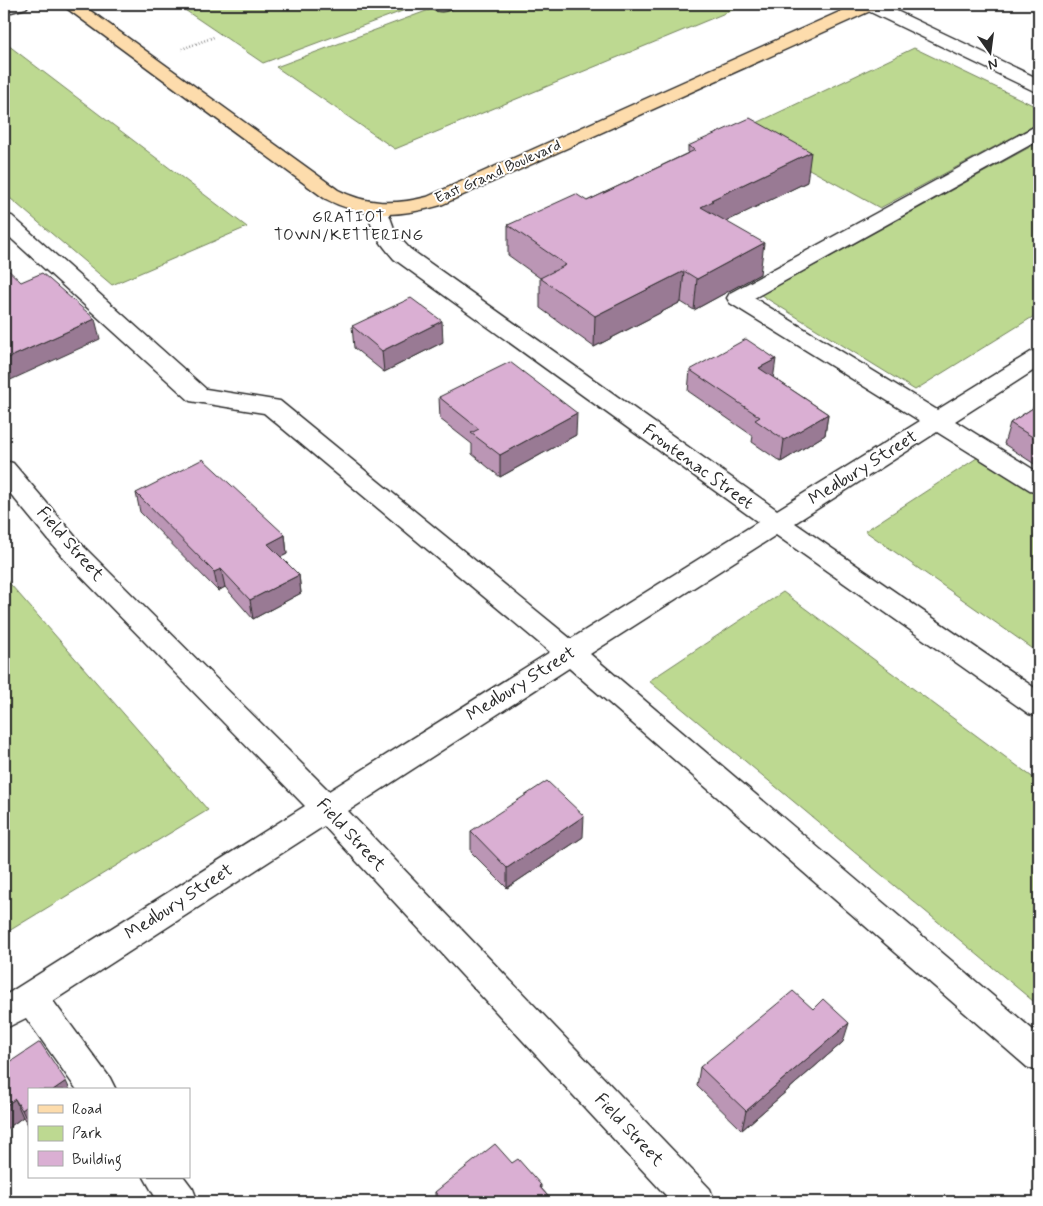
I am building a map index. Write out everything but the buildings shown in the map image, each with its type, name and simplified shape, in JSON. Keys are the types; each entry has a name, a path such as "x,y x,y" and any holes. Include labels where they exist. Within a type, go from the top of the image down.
{"main road":[{"name":"East Grand Boulevard","path":"70,4 331,194 355,206 379,210 409,207 434,201 869,4"}],"street":[{"path":"4,9 20,4"},
{"path":"869,4 1039,86"},
{"path":"1039,132 738,298 1039,484"},
{"name":"Frontenac Street","path":"379,210 384,235 402,254 776,522 1039,706"},
{"path":"4,221 199,396 271,406 570,653 1039,1056"},
{"name":"Medbury Street","path":"17,1005 1039,357"},
{"name":"Field Street","path":"4,469 75,554 326,808 697,1202"},
{"path":"17,1005 96,1088"},
{"path":"163,1178 180,1202"}],"path":[{"path":"180,50 214,37"}],"green space":[{"path":"176,4 421,4 263,63"},
{"path":"445,4 747,4 395,149 276,67"},
{"path":"4,42 247,227 112,285 4,193"},
{"path":"914,48 1039,108 1039,123 880,208 740,131"},
{"path":"1039,142 1039,313 915,390 761,295"},
{"path":"983,454 1039,490 1039,653 865,531"},
{"path":"4,577 208,810 4,934"},
{"path":"783,592 1039,782 1039,1006 649,681"}],"district":[{"name":"GRATIOT TOWN/KETTERING","path":"349,226"}]}
